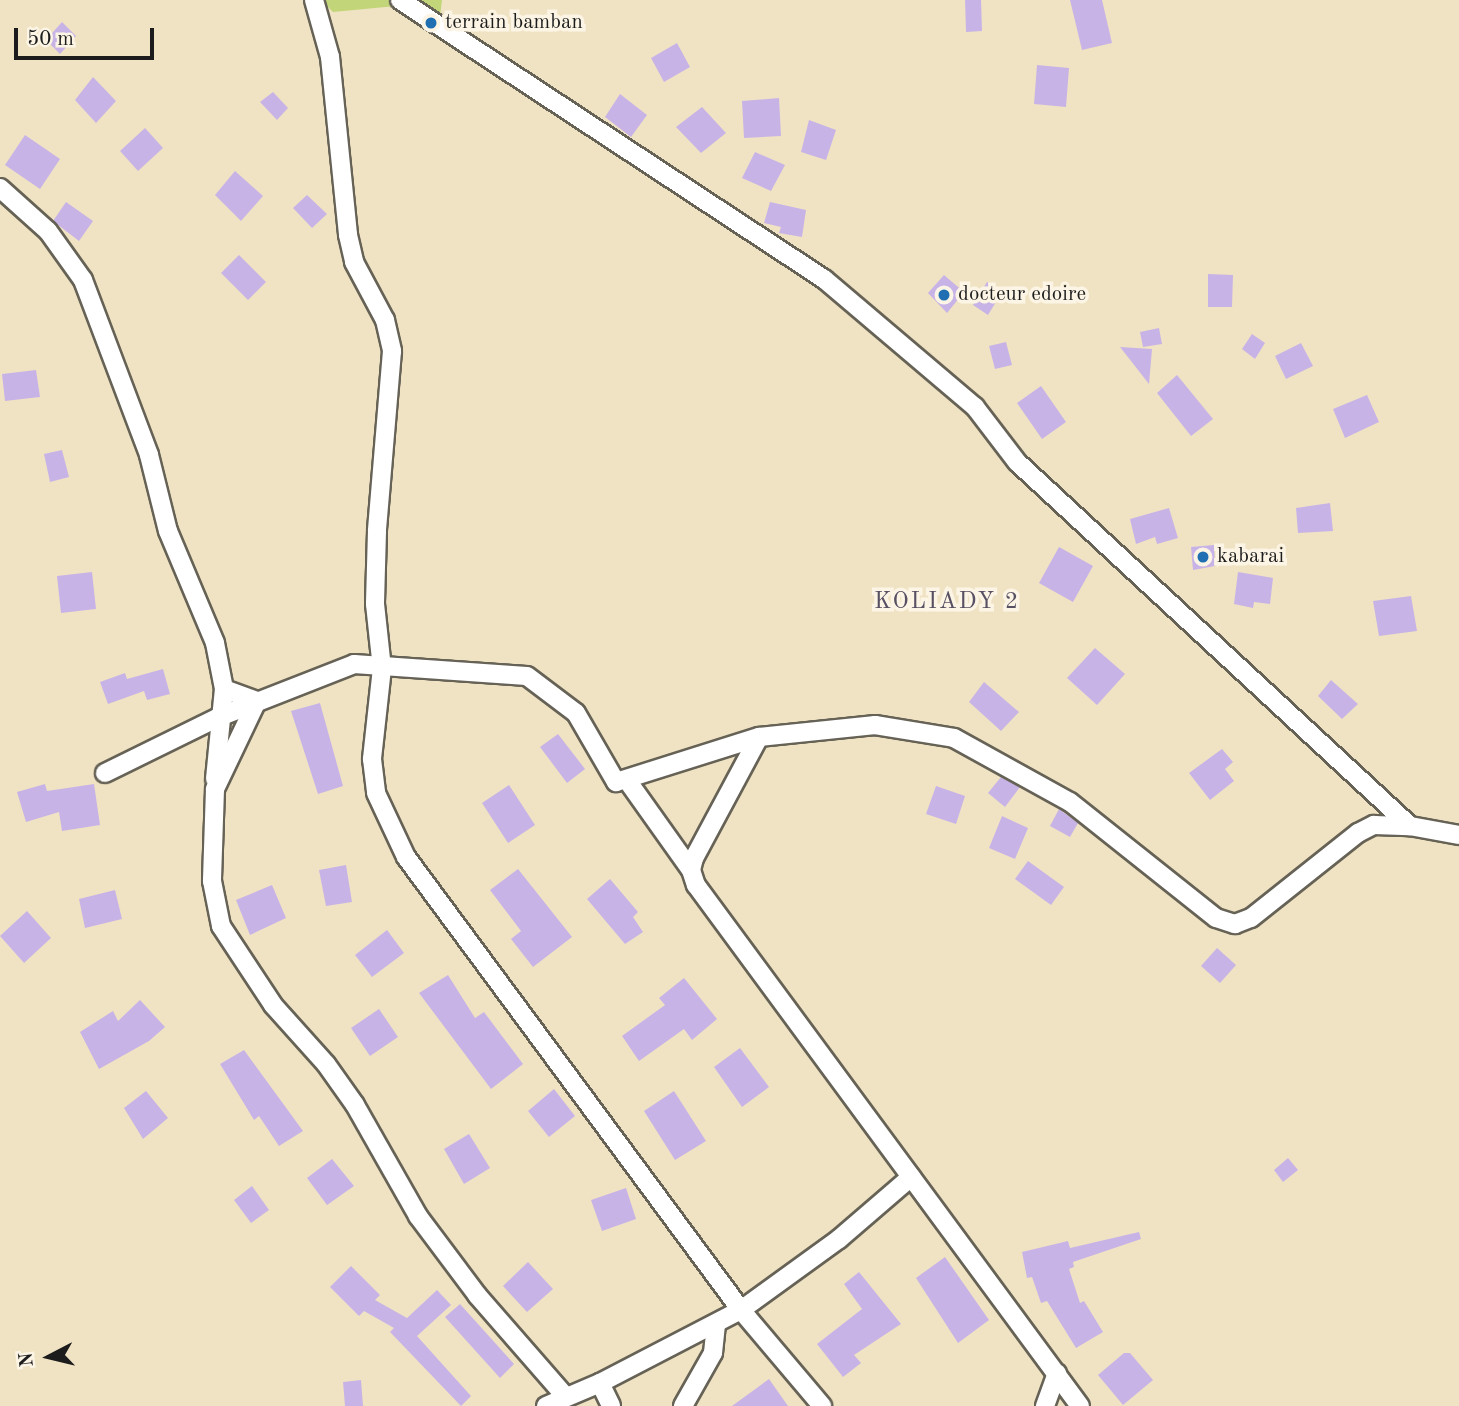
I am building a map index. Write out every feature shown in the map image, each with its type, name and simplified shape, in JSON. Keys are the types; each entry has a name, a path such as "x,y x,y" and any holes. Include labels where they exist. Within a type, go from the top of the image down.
{"street":[{"path":"314,0 330,57 348,235 354,262 385,320 392,351 377,531 375,604 382,668 372,769 376,793 389,829 405,857 741,1310 822,1406"},
{"path":"400,0 824,279 975,407 1017,462 1410,826"},
{"path":"0,188 48,231 83,280 149,455 168,531 215,643 224,689 219,717 211,836 216,909 238,957 355,1105 418,1216 477,1295 565,1396"},
{"path":"105,772 219,717 341,667 382,668 527,676 576,713 601,750 612,779 627,780 759,737 875,725 954,738 1070,802 1216,918 1235,924 1251,918 1358,833 1374,825 1410,826 1459,835"},
{"path":"224,689 257,701"},
{"path":"215,789 257,701"},
{"path":"691,870 759,737"},
{"path":"627,780 691,870 696,885 1080,1406"},
{"path":"546,1406 600,1383 741,1310 839,1239 911,1177"},
{"path":"683,1406 713,1353 716,1325"},
{"path":"1045,1406 1057,1373"},
{"path":"600,1383 611,1406"}],"green space":[{"name":"terrain bamban","path":"321,0 442,0 438,34 396,6 333,12"}],"building":[{"path":"965,0 981,0 982,31 966,32"},
{"path":"1070,0 1102,0 1112,43 1082,50"},
{"path":"62,22 76,36 60,54 46,40"},
{"path":"677,43 690,67 664,82 651,58"},
{"path":"1037,65 1069,68 1066,107 1034,104"},
{"path":"93,77 116,101 96,123 75,100"},
{"path":"273,92 288,108 277,120 260,102"},
{"path":"620,94 647,115 631,137 605,117"},
{"path":"779,98 781,136 744,138 742,101"},
{"path":"702,107 726,133 701,153 676,127"},
{"path":"809,120 836,130 826,160 801,152"},
{"path":"145,128 163,148 138,171 120,151"},
{"path":"25,135 60,159 40,189 5,165"},
{"path":"755,152 785,165 771,191 742,178"},
{"path":"235,171 263,196 241,221 215,195"},
{"path":"307,195 327,214 312,228 293,208"},
{"path":"66,202 93,221 79,241 53,221"},
{"path":"770,202 806,210 802,237 779,233 781,227 764,223"},
{"path":"239,255 266,282 248,300 221,273"},
{"path":"1208,274 1233,275 1232,307 1208,307"},
{"name":"docteur edoire","path":"944,275 964,292 947,313 928,293"},
{"path":"987,282 1002,292 988,315 973,305"},
{"path":"1159,328 1162,344 1143,347 1140,332"},
{"path":"1252,334 1265,343 1255,359 1242,349"},
{"path":"1006,342 1012,365 995,369 989,346"},
{"path":"1301,343 1313,366 1286,379 1275,356"},
{"path":"1120,347 1152,349 1149,384"},
{"path":"36,370 40,397 5,401 2,374"},
{"path":"1177,375 1213,419 1191,436 1157,393"},
{"path":"1041,386 1066,422 1042,439 1017,403"},
{"path":"1367,395 1379,422 1345,438 1333,409"},
{"path":"62,450 69,477 50,482 44,454"},
{"path":"1330,503 1333,531 1298,533 1296,508"},
{"path":"1169,508 1178,538 1157,544 1155,537 1136,544 1130,519"},
{"name":"kabarai","path":"1214,545 1215,566 1193,570 1191,547"},
{"path":"1059,547 1093,566 1073,602 1039,583"},
{"path":"92,572 96,609 61,613 57,576"},
{"path":"1238,572 1273,578 1270,604 1254,602 1253,608 1234,604"},
{"path":"1411,596 1417,631 1379,636 1373,601"},
{"path":"1095,648 1125,674 1097,705 1067,678"},
{"path":"163,669 170,694 147,700 144,691 108,704 100,682 125,673 127,679"},
{"path":"1331,680 1358,704 1342,719 1318,696"},
{"path":"984,682 1019,712 1001,731 969,702"},
{"path":"320,703 343,786 318,794 291,711"},
{"path":"558,734 585,769 567,783 540,747"},
{"path":"1222,749 1233,762 1225,769 1234,781 1210,800 1189,773"},
{"path":"1001,777 1020,787 1005,807 988,793"},
{"path":"45,784 47,791 94,784 100,825 62,831 59,812 26,822 17,792"},
{"path":"509,785 535,825 508,843 482,803"},
{"path":"936,786 965,796 956,824 926,814"},
{"path":"1059,809 1078,823 1070,837 1050,826"},
{"path":"1002,816 1028,828 1015,859 989,848"},
{"path":"1028,861 1064,887 1051,905 1015,879"},
{"path":"346,865 352,902 326,906 319,870"},
{"path":"518,869 572,937 533,967 511,939 521,931 490,890"},
{"path":"610,879 638,912 633,917 643,932 625,944 587,899"},
{"path":"272,885 286,918 250,935 236,900"},
{"path":"115,890 122,919 85,928 79,899"},
{"path":"27,911 51,938 24,963 0,936"},
{"path":"387,930 404,953 372,977 355,955"},
{"path":"1217,948 1236,965 1220,983 1201,966"},
{"path":"448,975 475,1018 484,1012 523,1064 491,1089 419,993"},
{"path":"684,978 717,1019 692,1040 684,1029 639,1061 622,1036 665,1005 659,998"},
{"path":"140,1000 165,1027 149,1041 99,1069 80,1032 113,1011 118,1021"},
{"path":"379,1009 398,1037 370,1056 351,1028"},
{"path":"740,1048 769,1087 742,1107 714,1067"},
{"path":"244,1050 303,1131 279,1146 259,1116 254,1120 220,1064"},
{"path":"554,1089 575,1116 549,1137 528,1111"},
{"path":"146,1091 168,1118 143,1139 124,1108"},
{"path":"674,1091 706,1141 675,1160 644,1111"},
{"path":"469,1134 490,1168 464,1184 444,1149"},
{"path":"1288,1158 1298,1170 1283,1182 1274,1170"},
{"path":"332,1159 354,1186 327,1205 307,1178"},
{"path":"252,1186 269,1210 251,1223 234,1200"},
{"path":"626,1188 636,1219 602,1231 591,1200"},
{"path":"1139,1232 1141,1239 1073,1262 1074,1267 1069,1269 1080,1303 1084,1301 1103,1332 1076,1348 1047,1301 1041,1303 1032,1277 1027,1278 1022,1252 1068,1241 1070,1248"},
{"path":"945,1257 989,1320 958,1343 916,1278"},
{"path":"528,1262 553,1289 527,1312 503,1286"},
{"path":"351,1266 380,1295 375,1300 407,1318 437,1290 451,1305 417,1336 471,1396 461,1406 390,1332 394,1328 364,1311 359,1316 330,1287"},
{"path":"859,1272 901,1324 854,1355 861,1363 843,1377 817,1344 862,1309 844,1284"},
{"path":"460,1304 514,1364 500,1378 445,1317"},
{"path":"1124,1353 1130,1353 1153,1380 1123,1405 1098,1375"},
{"path":"769,1379 788,1406 732,1406"},
{"path":"361,1380 363,1406 345,1406 343,1382"}],"place":[{"name":"terrain bamban","path":"431,23"},
{"name":"docteur edoire","path":"944,295"},
{"name":"kabarai","path":"1203,557"}],"district":[{"name":"KOLIADY 2","path":"947,602"}]}
